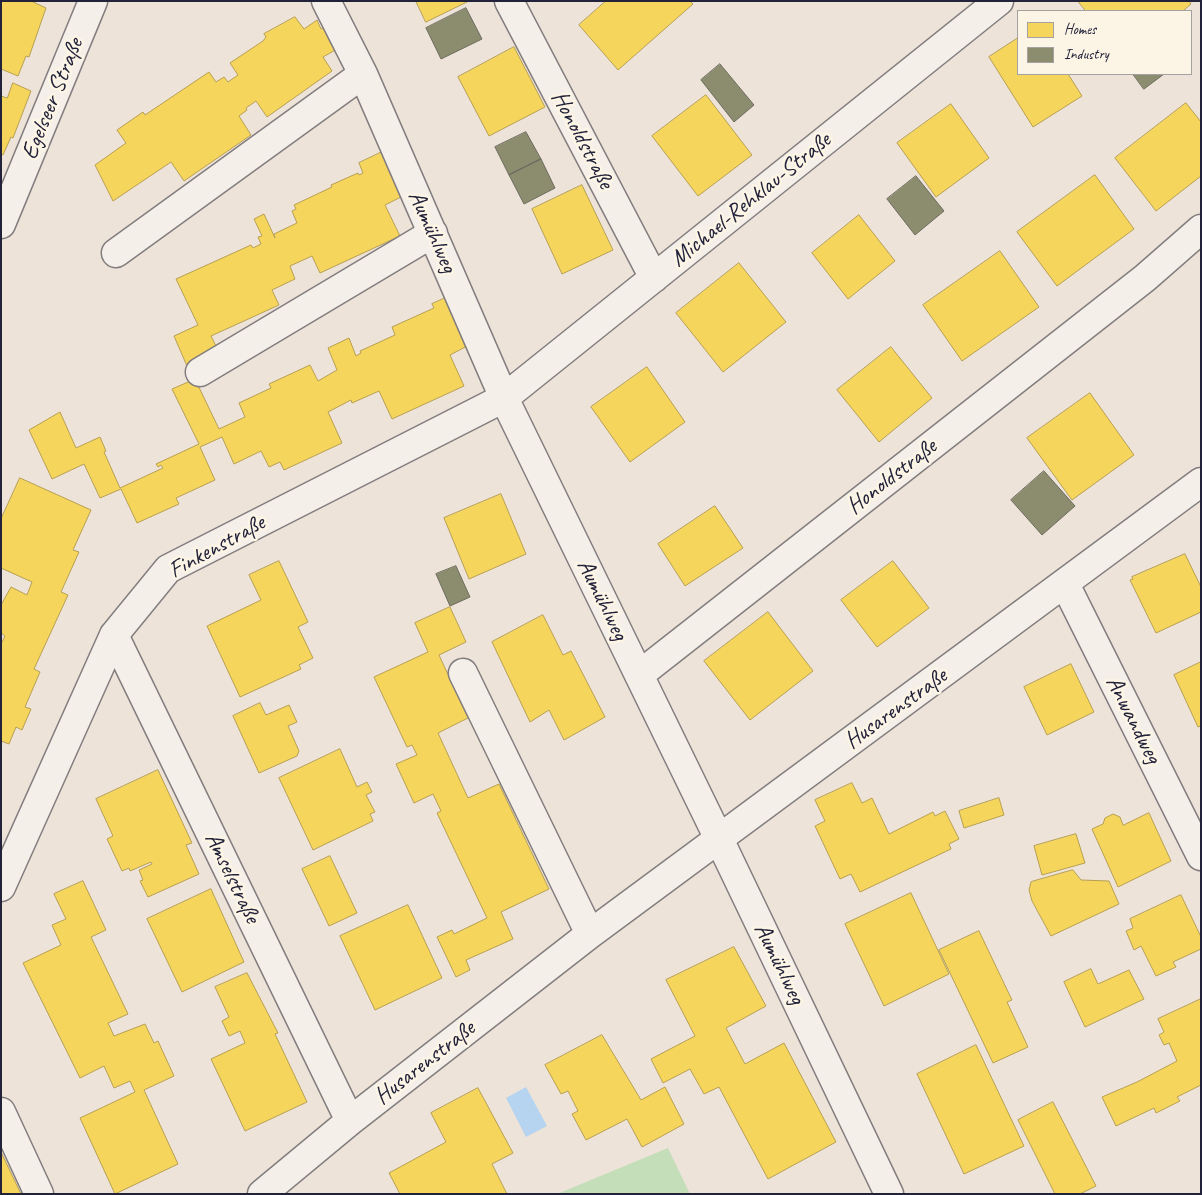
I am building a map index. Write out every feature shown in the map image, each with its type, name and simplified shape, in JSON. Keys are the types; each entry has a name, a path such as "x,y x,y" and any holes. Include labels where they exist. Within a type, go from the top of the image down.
{"street":[{"name":"Egelseer Straße","path":"1,224 93,1"},
{"name":"Aumühlweg","path":"326,1 363,74 504,398 719,838 889,1194"},
{"name":"Michael-Rehklau-Straße","path":"504,398 999,1"},
{"name":"Honoldstraße","path":"519,6 654,278"},
{"path":"116,253 363,74"},
{"name":"Honoldstraße","path":"639,675 1145,278 1201,229"},
{"path":"200,372 433,233"},
{"name":"Honoldstraße","path":"1145,278 1201,253"},
{"name":"Finkenstraße","path":"1,888 114,635 168,569 504,398"},
{"name":"Husarenstraße","path":"262,1194 350,1122 590,934 1201,482"},
{"name":"Anwandweg","path":"1065,584 1201,856"},
{"name":"Amselstraße","path":"114,635 350,1122"},
{"path":"463,673 590,934"},
{"path":"1,1112 39,1194"}],"green space":[{"path":"668,1148 690,1194 557,1194"}],"water":[{"path":"526,1087 547,1126 526,1137 506,1098"}],"building: Homes":[{"path":"1,1 31,1 46,8 29,57 26,56 18,76 1,69"},
{"path":"416,1 469,1 426,22"},
{"path":"606,1 690,1 693,4 618,70 579,25"},
{"path":"1078,1 1189,1 1191,4 1184,10 1085,10"},
{"path":"295,17 304,29 317,20 321,29 328,25 339,48 323,57 332,71 267,117 256,101 246,108 247,110 239,116 251,135 184,181 171,162 113,201 95,165 126,143 117,130 143,112 145,115 209,72 216,82 224,77 228,82 238,75 230,63 263,41 266,37 264,34"},
{"path":"1017,39 1017,75 1069,75 1082,96 1033,127 989,57"},
{"path":"514,47 545,107 489,136 458,77"},
{"path":"13,83 31,91 13,138 11,137 3,155 1,154 1,96 7,98"},
{"path":"706,95 752,155 698,196 652,136"},
{"path":"1186,103 1201,122 1201,176 1156,211 1115,158"},
{"path":"951,104 989,158 936,197 897,143"},
{"path":"382,152 403,196 385,205 400,236 320,273 312,256 290,266 295,279 272,290 279,305 211,336 222,358 190,373 174,336 198,325 176,279 251,245 253,248 261,244 258,237 262,236 254,219 264,214 275,238 274,234 297,223 292,211 296,209 294,205 332,187 331,185 358,173 359,175 363,173 359,163"},
{"path":"1095,175 1134,229 1057,286 1017,232"},
{"path":"582,185 613,250 562,274 532,209"},
{"path":"859,215 895,261 848,299 812,253"},
{"path":"1000,251 1039,307 962,361 923,305"},
{"path":"739,263 786,322 723,372 676,313"},
{"path":"452,295 473,343 450,355 464,386 392,419 379,391 352,403 351,400 328,412 342,443 284,470 280,462 269,467 261,451 234,464 222,437 200,447 215,480 176,498 179,504 137,523 121,489 100,498 84,464 52,479 29,430 60,412 76,448 100,437 106,451 104,452 120,488 163,468 161,465 158,467 156,464 199,444 172,389 195,379 219,429 245,417 239,403 271,388 269,384 310,365 318,381 337,370 328,348 349,338 356,356 361,353 360,351 395,335 392,327 434,308 432,304"},
{"path":"891,347 932,398 879,442 837,390"},
{"path":"647,367 685,422 630,462 591,407"},
{"path":"1090,393 1134,455 1072,500 1027,438"},
{"path":"20,478 91,510 73,550 79,552 61,592 68,595 34,669 40,672 25,707 31,709 22,730 16,727 9,744 1,741 1,644 5,636 1,633 1,605 11,587 27,595 32,582 1,568 1,519"},
{"path":"501,494 526,554 469,579 444,518"},
{"path":"715,506 743,548 685,586 658,544"},
{"path":"1185,554 1201,587 1201,612 1156,633 1130,580 1133,579 1132,577"},
{"path":"279,561 308,622 298,627 313,658 299,665 301,669 240,697 207,626 261,600 249,575"},
{"path":"893,561 929,608 877,647 841,600"},
{"path":"450,607 466,642 439,655 468,718 438,733 468,798 499,784 549,889 501,912 513,939 466,960 470,970 456,977 437,937 452,930 454,934 487,918 437,813 441,811 433,794 414,803 396,764 417,755 412,745 407,747 374,677 428,652 415,623"},
{"path":"768,612 813,671 750,720 704,661"},
{"path":"543,615 563,655 571,651 605,717 564,740 549,710 530,722 492,642"},
{"path":"1201,662 1201,726 1198,727 1174,675"},
{"path":"1071,664 1094,712 1047,735 1024,687"},
{"path":"260,703 266,715 289,705 297,722 288,726 299,751 297,756 259,773 233,716"},
{"path":"340,749 357,787 367,782 372,792 366,795 375,812 370,814 373,821 313,850 279,778"},
{"path":"158,770 192,843 186,845 199,874 148,897 140,881 143,880 139,870 152,864 151,862 130,871 129,868 122,871 107,839 113,836 96,799"},
{"path":"852,783 862,803 872,798 889,834 933,812 935,816 945,811 959,839 949,844 951,849 860,892 851,874 840,879 815,826 825,821 815,800"},
{"path":"999,798 1004,815 964,828 959,811"},
{"path":"1149,813 1171,861 1118,887 1092,829 1103,824 1105,818 1113,814 1120,817 1123,825"},
{"path":"1076,834 1085,863 1042,875 1034,846"},
{"path":"330,856 357,913 329,926 302,869"},
{"path":"1073,870 1081,880 1109,881 1119,904 1051,936 1032,901 1029,890 1031,882"},
{"path":"83,881 106,930 91,937 128,1014 108,1023 114,1036 145,1024 154,1043 158,1041 174,1076 144,1090 178,1164 115,1194 80,1118 135,1092 130,1081 114,1088 104,1066 80,1078 23,963 61,945 52,925 66,919 54,894"},
{"path":"211,889 244,962 182,992 147,919"},
{"path":"911,893 949,974 884,1006 845,924"},
{"path":"1181,895 1201,937 1201,949 1173,962 1176,967 1156,976 1141,946 1134,950 1126,931 1133,928 1130,919"},
{"path":"408,905 442,978 375,1010 340,936"},
{"path":"979,931 1012,1000 1007,1002 1028,1047 993,1063 939,950"},
{"path":"734,947 766,1006 726,1028 745,1064 784,1043 836,1142 768,1179 719,1087 704,1094 690,1069 663,1083 651,1059 695,1036 666,980"},
{"path":"1091,969 1098,984 1129,970 1144,999 1085,1027 1064,982"},
{"path":"247,973 278,1033 275,1034 307,1102 245,1131 211,1059 245,1043 240,1031 229,1036 222,1021 229,1017 215,987"},
{"path":"1201,999 1201,1085 1177,1097 1180,1101 1156,1113 1154,1108 1116,1126 1102,1097 1137,1082 1177,1061 1169,1043 1164,1045 1159,1035 1164,1032 1158,1019"},
{"path":"602,1035 641,1100 665,1087 684,1124 642,1147 627,1119 586,1140 572,1114 578,1111 568,1091 561,1094 545,1065"},
{"path":"976,1045 1024,1146 964,1174 917,1074"},
{"path":"478,1088 513,1153 492,1164 507,1194 400,1194 389,1173 446,1142 431,1113"},
{"path":"1053,1102 1096,1186 1080,1194 1055,1194 1018,1120"},
{"path":"1,1152 21,1194 1,1194"}],"building: Industry":[{"path":"466,8 482,39 441,59 426,28"},
{"path":"720,64 754,105 734,122 701,80"},
{"path":"1134,75 1163,75 1144,89"},
{"path":"526,132 541,159 509,175 495,147"},
{"path":"541,159 555,188 524,204 509,175"},
{"path":"916,176 944,211 915,235 887,199"},
{"path":"1044,471 1075,506 1042,535 1011,500"},
{"path":"456,566 470,597 450,606 436,574"}]}
